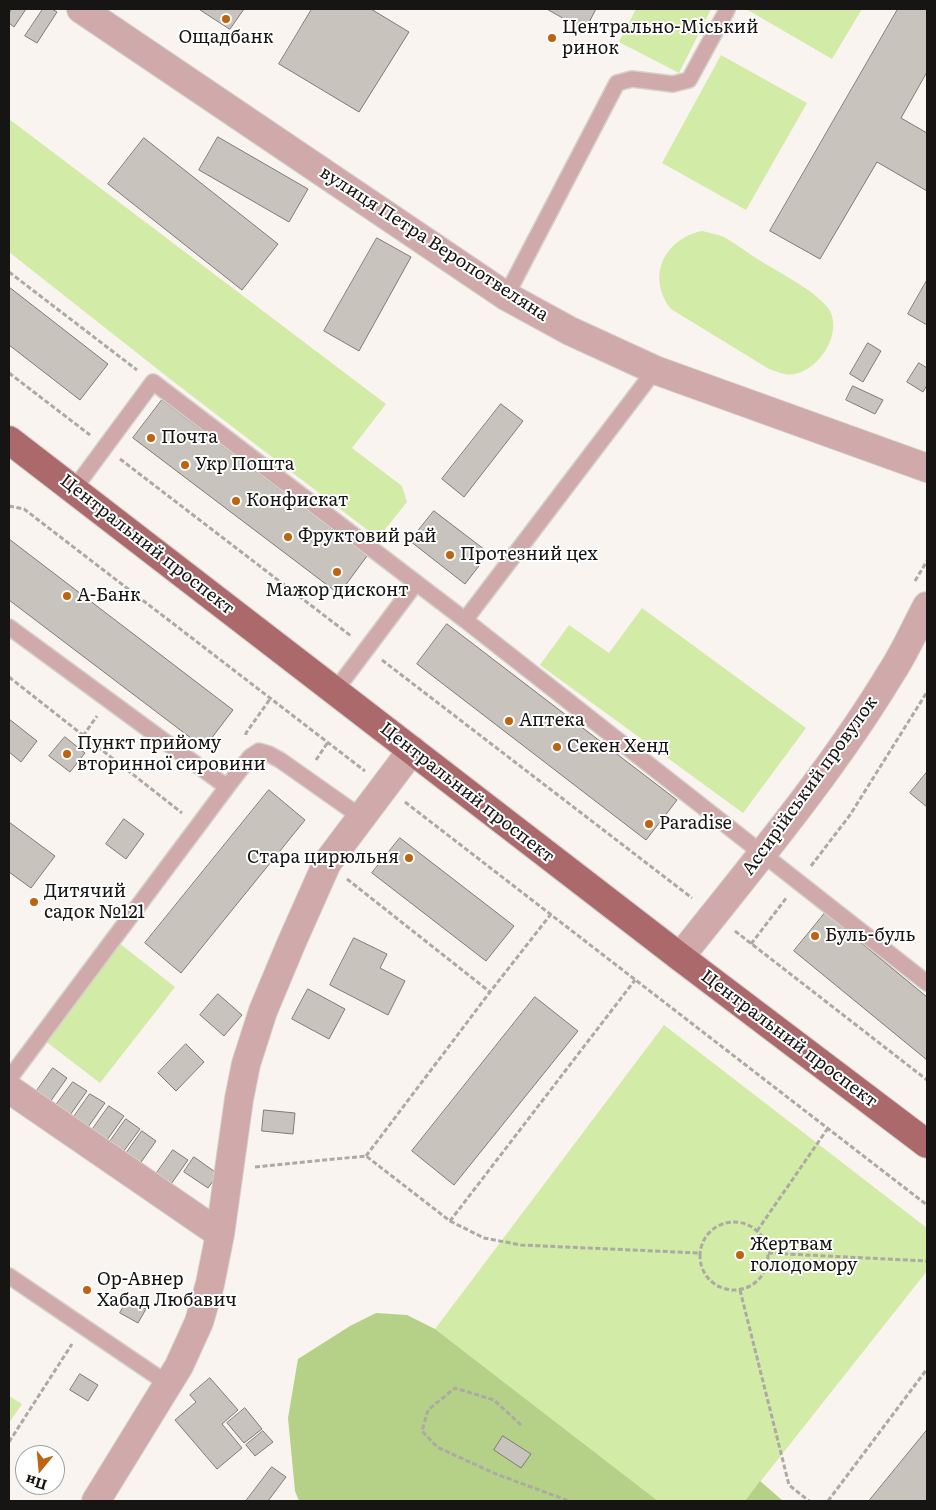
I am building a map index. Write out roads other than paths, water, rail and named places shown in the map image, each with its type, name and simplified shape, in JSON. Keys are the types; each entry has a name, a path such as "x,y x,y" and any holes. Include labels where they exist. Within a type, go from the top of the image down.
{"main road":[{"name":"Центральний проспект","path":"9,440 680,957 927,1144"}],"street":[{"name":"вулиця Петра Веропотвеляна","path":"81,9 506,296 570,331 655,370 927,468"},
{"name":"Ассирійський провулок","path":"680,957 833,759 892,673 920,595"},
{"path":"96,1501 179,1366 199,1322 210,1284 220,1234 239,1099 249,1056 263,1011 327,863 412,750"},
{"path":"9,1089 220,1234"}],"lane":[{"path":"506,296 617,83 632,80 673,84 689,80 727,10"},
{"path":"465,620 655,370"},
{"path":"74,489 153,382 465,620 927,983"},
{"path":"335,691 416,583"},
{"path":"9,627 227,787"},
{"path":"9,1080 250,758 259,752 269,754 361,817"},
{"path":"9,1276 168,1384"}],"place":[{"name":"Ощадбанк","path":"226,19"},
{"name":"Центрально-Міський ринок","path":"552,38"},
{"name":"Почта","path":"151,438"},
{"name":"Укр Пошта","path":"185,465"},
{"name":"Конфискат","path":"236,501"},
{"name":"Фруктовий рай","path":"288,537"},
{"name":"Протезний цех","path":"450,555"},
{"name":"Мажор дисконт","path":"337,572"},
{"name":"А-Банк","path":"67,596"},
{"name":"Аптека","path":"509,721"},
{"name":"Секен Хенд","path":"557,747"},
{"name":"Пункт прийому вторинної сировини","path":"67,754"},
{"name":"Paradise","path":"649,824"},
{"name":"Стара цирюльня","path":"409,858"},
{"name":"Дитячий садок №121","path":"34,902"},
{"name":"Буль-буль","path":"815,936"},
{"name":"Жертвам голодомору","path":"740,1255"},
{"name":"Ор-Авнер Хабад Любавич","path":"87,1290"}]}
